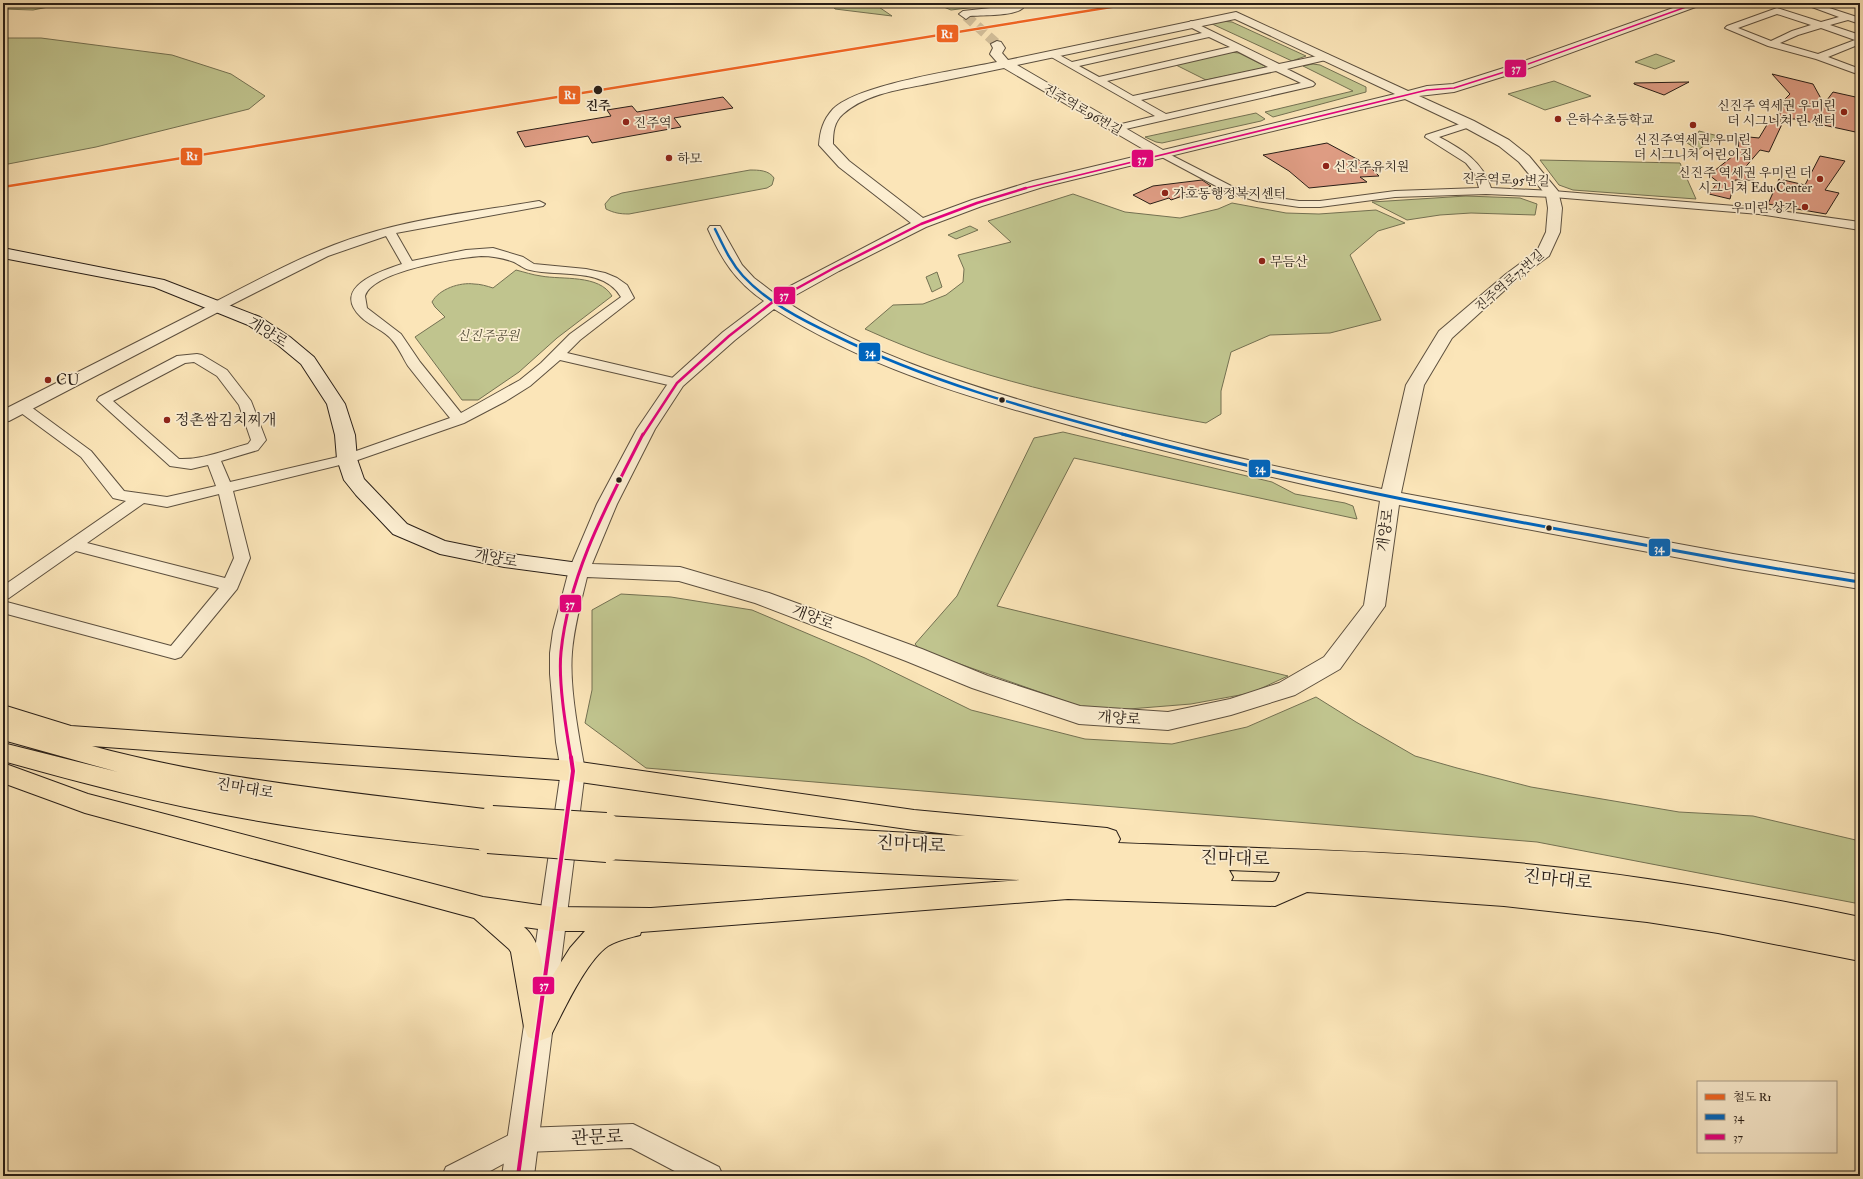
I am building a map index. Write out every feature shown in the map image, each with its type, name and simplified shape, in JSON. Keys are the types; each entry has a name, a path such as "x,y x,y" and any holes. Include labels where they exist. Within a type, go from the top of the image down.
{"highway":[{"path":"3,714 71,735 573,771 914,820 1124,841 1184,857"},
{"name":"진마대로","path":"3,731 127,765 255,790 490,830"},
{"name":"진마대로","path":"3,752 111,782 242,808 382,828 490,830"},
{"path":"3,773 84,803 483,909 553,919 651,920 1068,888 1275,894 1304,881"},
{"path":"490,830 606,837"},
{"name":"진마대로","path":"606,837 1300,861 1459,869 1605,884 1695,896 1803,916 1860,929"},
{"name":"진마대로","path":"606,837 971,867 1304,881 1464,890 1610,904 1700,917 1808,937 1860,949"},
{"path":"483,909 519,940 525,951 539,1027"},
{"path":"539,1027 583,953 596,939 609,932 651,920"}],"main road":[{"name":"개양로","path":"3,253 158,283 254,321 284,341 308,361 336,404 345,435 347,459 354,480 362,491 400,529 440,547 504,560 580,570"}],"street":[{"path":"1427,90 1438,81 1525,55 1674,3"},
{"path":"518,1176 573,771 561,674 561,653 572,596 580,570 607,504 646,429 677,383 729,336 774,301 834,268 921,224 977,203 1038,184 1161,154 1427,90 1454,88 1517,68 1697,3"},
{"path":"1805,3 1860,21"},
{"path":"966,16 963,14 1012,10 1019,8"},
{"path":"1860,40 1777,11 1730,28 1771,44 1819,57 1860,72"},
{"path":"921,224 844,164 826,145 827,130 832,119 850,103 876,93 1005,63 1236,15 1409,95 1504,143 1524,159 1553,194"},
{"path":"1771,44 1820,25 1848,17"},
{"path":"1117,128 1310,84 1191,24"},
{"path":"1071,65 1209,34"},
{"path":"1819,57 1860,40"},
{"path":"997,44 999,48 996,54 1005,63"},
{"path":"1098,80 1238,48"},
{"path":"1051,54 1164,117"},
{"path":"1132,99 1327,57"},
{"name":"진주역로96번길","path":"1005,63 1161,154"},
{"path":"1469,124 1430,137 1452,147 1468,159 1480,174 1486,191"},
{"name":"진주역로95번길","path":"1161,154 1235,192 1257,198 1299,204 1320,204 1395,194 1486,191 1553,194 1759,211 1857,226"},
{"name":"진주역로73번길","path":"1390,498 1415,385 1445,335 1511,277 1544,253 1553,232 1555,208 1553,194"},
{"name":"개양로","path":"218,306 311,260 346,245 389,231 539,204"},
{"path":"1857,226 1860,213"},
{"path":"715,229 731,263 742,276 774,301 828,333 862,349 915,372 957,387 1121,435 1222,460 1390,498 1576,533 1860,582"},
{"path":"389,231 409,266"},
{"path":"22,407 86,454 119,495 167,502 347,459 459,420 501,398 525,383 557,356 575,337 628,298 627,293 618,284 610,279 595,274 530,267 518,260 493,252 474,252 409,266 378,276 366,284 358,298 358,304 366,316 393,333 403,345 414,364 459,420"},
{"path":"3,417 218,306"},
{"path":"557,356 677,383"},
{"path":"182,358 196,358 206,363 222,374 246,404 259,440 253,447 213,459 191,464 175,463 104,400 182,358"},
{"path":"3,607 175,653 231,585 242,558 225,489 213,459"},
{"path":"3,594 141,498"},
{"name":"개양로","path":"580,570 680,574 762,598 914,655 980,682 1079,715 1168,721 1231,707 1287,689 1332,664 1374,606 1390,498"},
{"path":"74,545 231,585"},
{"name":"관문로","path":"523,1140 633,1136 710,1176"},
{"path":"455,1176 523,1140"}],"green space":[{"path":"3,3 69,3 33,10 3,9"},
{"path":"831,3 873,3 892,16 835,9"},
{"path":"934,3 991,3 992,5 951,10"},
{"path":"1221,21 1232,22 1306,56 1292,61 1210,23"},
{"path":"3,38 41,38 172,55 231,74 265,96 249,109 96,147 3,165"},
{"path":"1230,52 1239,53 1265,66 1264,68 1206,80 1176,65"},
{"path":"1656,54 1675,61 1655,69 1635,62"},
{"path":"1313,64 1320,65 1366,87 1366,92 1273,117 1265,112 1353,91 1303,66"},
{"path":"1554,81 1591,96 1545,110 1508,94"},
{"path":"1256,113 1265,119 1162,143 1145,137"},
{"path":"1699,131 1718,136 1698,150 1681,139 1695,140"},
{"path":"1540,160 1680,163 1696,199 1573,190 1559,185"},
{"path":"750,170 763,171 772,175 774,178 772,185 767,188 629,214 617,213 606,209 605,204 611,197 622,193"},
{"path":"1073,194 1125,212 1180,218 1218,209 1232,203 1286,213 1319,214 1376,210 1405,223 1378,231 1350,255 1381,320 1330,333 1270,335 1231,352 1221,391 1221,414 1206,423 1032,387 948,362 906,347 865,329 893,305 923,304 946,295 963,282 964,269 958,255 1011,242 988,221"},
{"path":"1466,196 1520,198 1537,204 1535,215 1471,213 1440,215 1407,220 1372,202"},
{"path":"970,226 978,230 956,239 948,235"},
{"name":"신진주공원","path":"516,270 541,276 589,281 606,289 612,296 557,338 519,372 478,400 462,400 415,337 445,317 432,302 440,293 450,287 463,284 479,284 493,288"},
{"path":"937,272 942,287 932,292 926,277"},
{"path":"1063,432 1272,482 1295,494 1345,503 1353,506 1357,519 1074,458 997,606 1288,676 1251,693 1191,704 1129,709 1085,708 920,650 915,644 957,596 1034,438"},
{"path":"621,594 671,597 752,610 865,658 971,710 1085,739 1172,744 1247,727 1316,697 1415,756 1457,768 1531,787 1679,812 1753,816 1860,841 1860,904 1537,842 646,768 585,723 592,690 592,610"}],"building":[{"path":"1772,74 1813,84 1824,104 1833,92 1860,98 1860,133 1796,119 1778,119 1785,99 1790,94"},
{"path":"1689,82 1664,95 1634,84 1634,83"},
{"name":"진주역","path":"723,97 733,108 674,118 681,127 592,143 588,136 525,147 517,132 611,116 607,110 632,106 637,112"},
{"path":"1771,118 1783,122 1769,152 1760,150 1742,171 1754,180 1735,180 1730,199 1709,194 1718,182 1709,175 1738,152 1739,136 1759,138"},
{"name":"신진주유치원","path":"1327,143 1368,165 1379,176 1360,177 1367,182 1309,188 1289,171 1263,155"},
{"path":"1820,156 1845,161 1825,190 1839,193 1826,214 1768,204 1779,179 1805,185"},
{"name":"가호동행정복지센터","path":"1202,180 1211,186 1171,200 1169,198 1150,204 1133,195 1153,186"}],"tunnel":[{"path":"966,16 997,44"}],"railway":[{"path":"1085,7 1109,3"}],"rail line":[{"name":"R1","path":"3,187 1136,3"}],"transit line":[{"name":"37","path":"518,1176 573,771 568,742 561,674 561,653 564,631 579,570 607,504 646,429 677,383 729,336 774,301 834,268 921,224 977,203 1038,184 1427,90 1454,88 1517,68 1697,3"},
{"name":"34","path":"715,229 727,254 748,282 790,312 827,332 880,357 937,379 995,398 1054,416 1213,458 1343,487 1540,526 1764,567 1860,582"}],"place":[{"name":"진주","path":"598,90"},
{"name":"신진주 역세권 우미린 더 시그니쳐 린 센터","path":"1844,112"},
{"name":"은하수초등학교","path":"1558,119"},
{"name":"진주역","path":"626,122"},
{"name":"신진주역세권 우미린 더 시그니처 어린이집","path":"1693,125"},
{"name":"하모","path":"669,158"},
{"name":"신진주유치원","path":"1326,166"},
{"name":"신진주 역세권 우미린 더 시그니쳐 Edu Center","path":"1820,179"},
{"name":"가호동행정복지센터","path":"1165,193"},
{"name":"우미린 상가","path":"1805,207"},
{"name":"무듬산","path":"1262,261"},
{"name":"CU","path":"48,380"},
{"name":"정촌쌈김치찌개","path":"167,420"}]}
